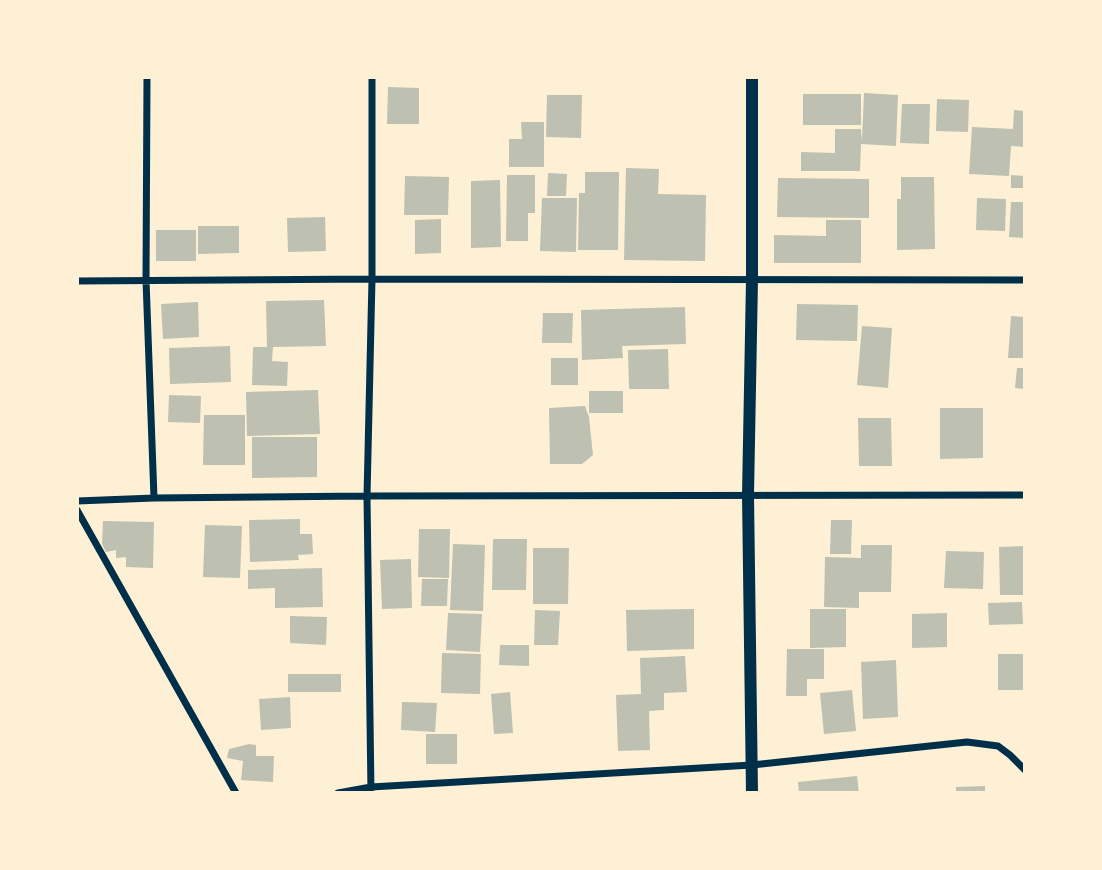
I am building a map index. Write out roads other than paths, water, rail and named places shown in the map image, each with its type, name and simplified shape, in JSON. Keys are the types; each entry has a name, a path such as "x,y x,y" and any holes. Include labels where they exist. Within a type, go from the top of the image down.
{"street":[{"path":"147,77 146,280 154,498"},
{"path":"371,790 367,496 373,77"},
{"path":"752,77 748,495 752,793"},
{"path":"77,281 1025,280"},
{"path":"77,501 367,496 1025,495"},
{"path":"77,510 236,793"},
{"path":"338,793 752,765 967,742 998,746 1025,770"}]}
